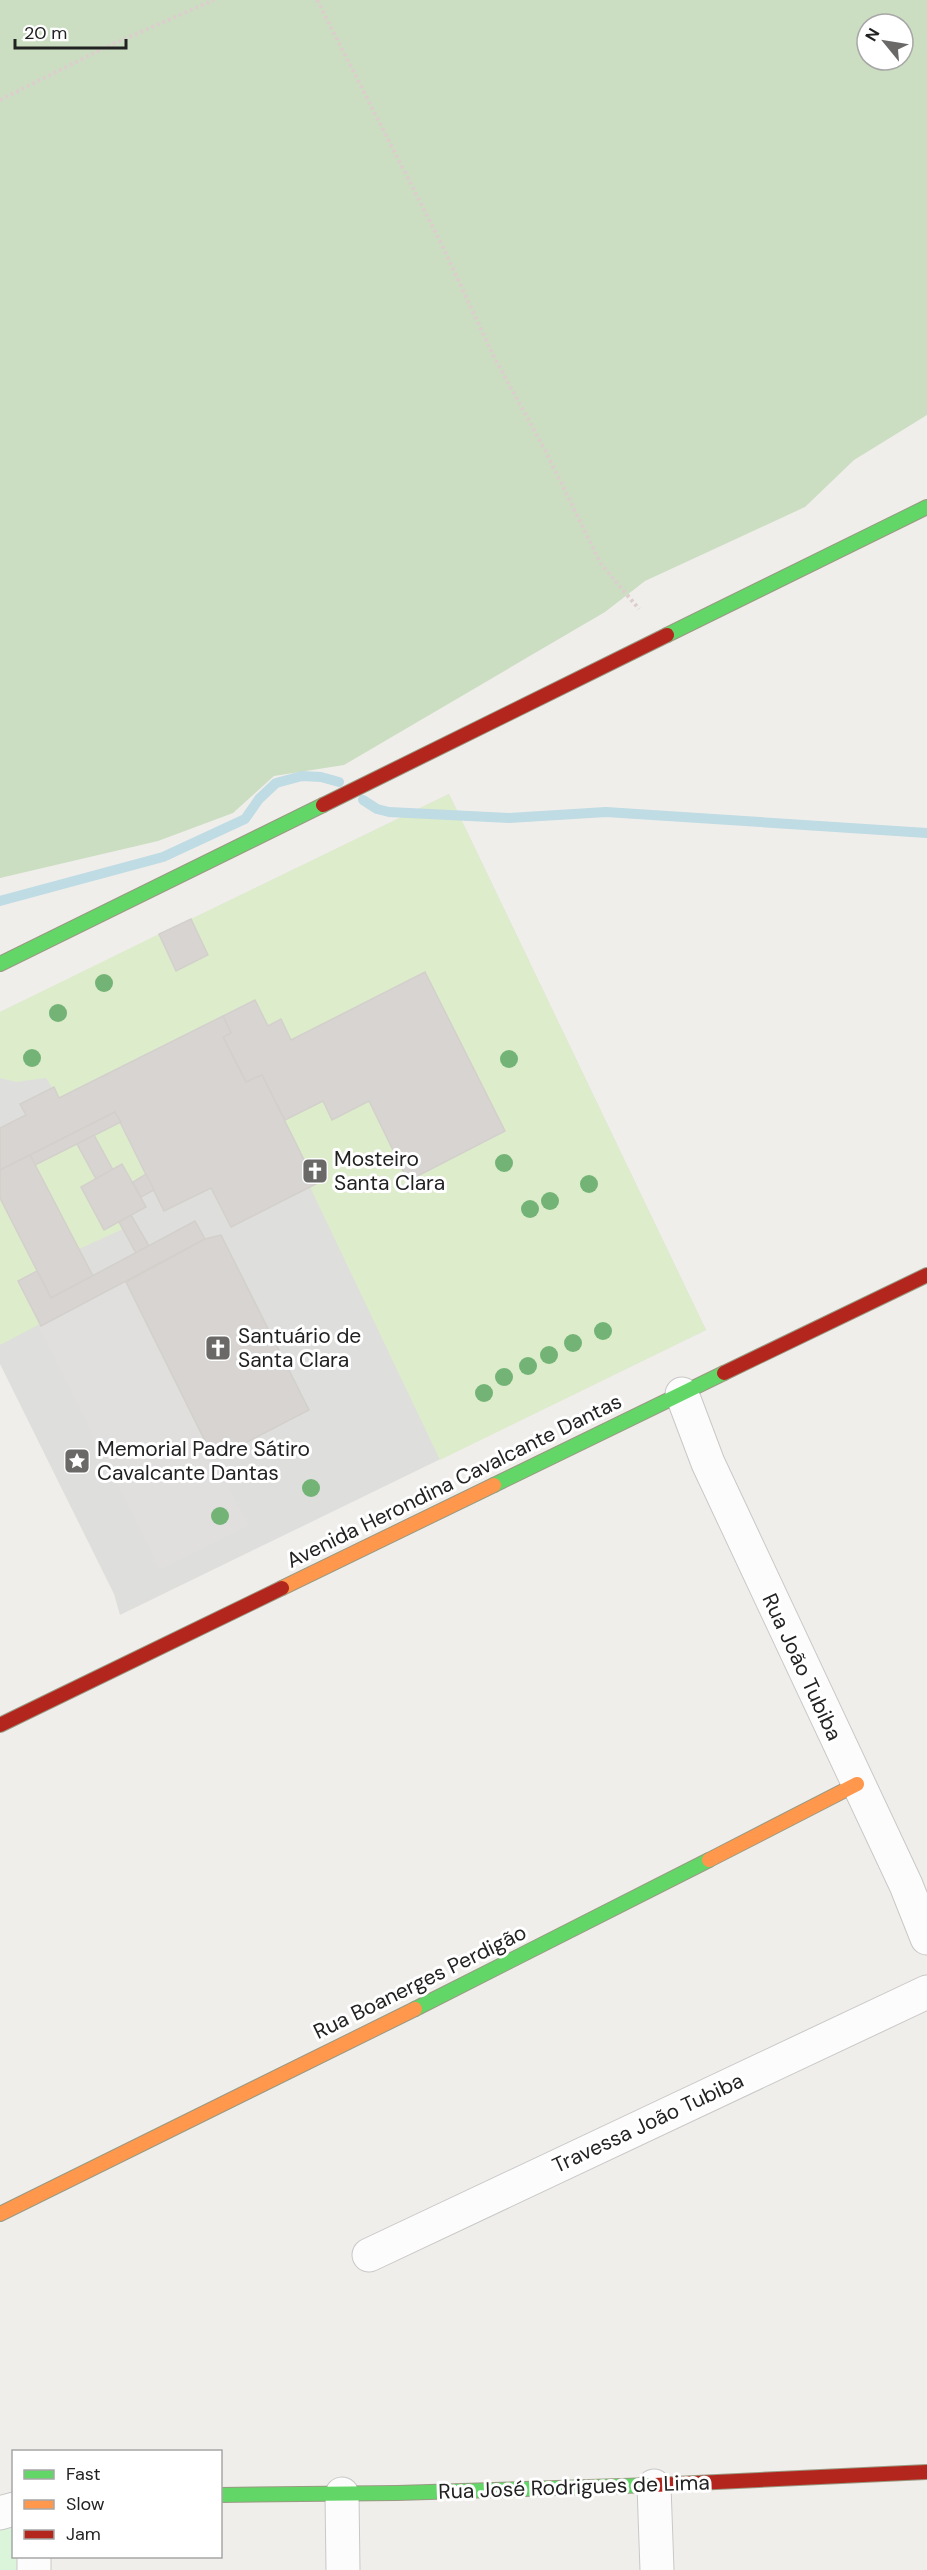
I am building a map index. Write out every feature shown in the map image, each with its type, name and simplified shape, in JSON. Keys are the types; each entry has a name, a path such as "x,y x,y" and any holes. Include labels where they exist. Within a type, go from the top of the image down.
{"street":[{"path":"0,964 927,507"},
{"name":"Avenida Herondina Cavalcante Dantas","path":"0,1725 927,1275"},
{"name":"Rua João Tubiba","path":"682,1394 708,1462 906,1885 927,1938"},
{"name":"Rua Boanerges Perdigão","path":"0,2214 518,1958 857,1784"},
{"name":"Travessa João Tubiba","path":"369,2255 927,1992"},
{"name":"Rua José Rodrigues de Lima","path":"222,2495 654,2486 927,2472"},
{"path":"654,2486 657,2570"},
{"path":"342,2494 343,2570"}],"path":[{"path":"0,100 104,48 214,0"},
{"path":"317,0 442,245 494,357 545,450 601,564 662,638"}],"shaded area":[{"name":"Mosteiro Santa Clara","path":"449,794 706,1330 120,1615 114,1594 0,1364 0,1012"},
{"path":"126,1282 248,1526 160,1570 39,1327"}],"green space":[{"path":"0,0 927,0 927,415 854,460 805,507 645,581 605,612 344,765 274,776 233,813 158,841 0,878"},
{"path":"449,794 706,1330 440,1460 310,1187 316,1184 285,1120 323,1101 333,1119 369,1101 408,1180 505,1132 425,972 291,1040 281,1019 268,1026 254,1000 59,1098 46,1078 16,1082 0,1078 0,1012 159,934 176,970 208,955 191,919"},
{"path":"121,1122 146,1174 133,1182 122,1164 113,1170 94,1135"},
{"path":"77,1144 96,1179 81,1188 104,1230 119,1222 123,1229 79,1249 35,1165"},
{"path":"0,1198 37,1271 18,1281 40,1324 0,1345"},
{"path":"12,2525 12,2558 23,2558 23,2570 0,2570 0,2526"}],"building":[{"path":"191,919 208,955 176,971 159,934"},
{"path":"425,972 505,1131 408,1181 369,1101 332,1120 323,1101 285,1120 262,1075 246,1082 223,1037 231,1033 223,1016 255,1000 268,1026 281,1019 291,1040"},
{"path":"223,1016 231,1033 223,1037 246,1082 262,1075 316,1184 231,1227 211,1188 164,1211 115,1112 0,1170 0,1128 26,1115 20,1104 54,1087 59,1098"},
{"path":"115,1112 121,1122 35,1165 30,1155"},
{"path":"94,1135 113,1170 96,1179 77,1144"},
{"path":"30,1155 93,1276 51,1298 0,1198 0,1170"},
{"path":"122,1164 146,1207 104,1230 81,1187"},
{"path":"146,1174 154,1190 141,1197 133,1182"},
{"path":"131,1215 149,1246 136,1253 119,1222"},
{"path":"195,1221 205,1239 41,1326 18,1281 37,1271 51,1298"},
{"name":"Santuário de Santa Clara","path":"221,1235 309,1410 214,1459 126,1282 205,1239"}],"waterway":[{"path":"0,901 163,857 245,819 259,799 276,783 302,776 321,777 339,782"},
{"path":"363,800 377,809 389,812 509,818 606,812 927,833"}],"traffic: fast":[{"path":"667,635 927,507"},
{"path":"0,964 323,805"},
{"path":"494,1485 724,1373"},
{"path":"415,2009 709,1860"},
{"path":"222,2495 397,2493 654,2485"}],"traffic: slow":[{"path":"282,1588 494,1485"},
{"path":"709,1860 857,1784"},
{"path":"0,2214 415,2009"}],"traffic: jam":[{"path":"323,805 667,635"},
{"path":"724,1373 927,1275"},
{"path":"0,1725 282,1588"},
{"path":"654,2485 927,2472"}],"place":[{"name":"Mosteiro Santa Clara","path":"315,1171"},
{"name":"Santuário de Santa Clara","path":"218,1348"},
{"name":"Memorial Padre Sátiro Cavalcante Dantas","path":"77,1461"}]}
